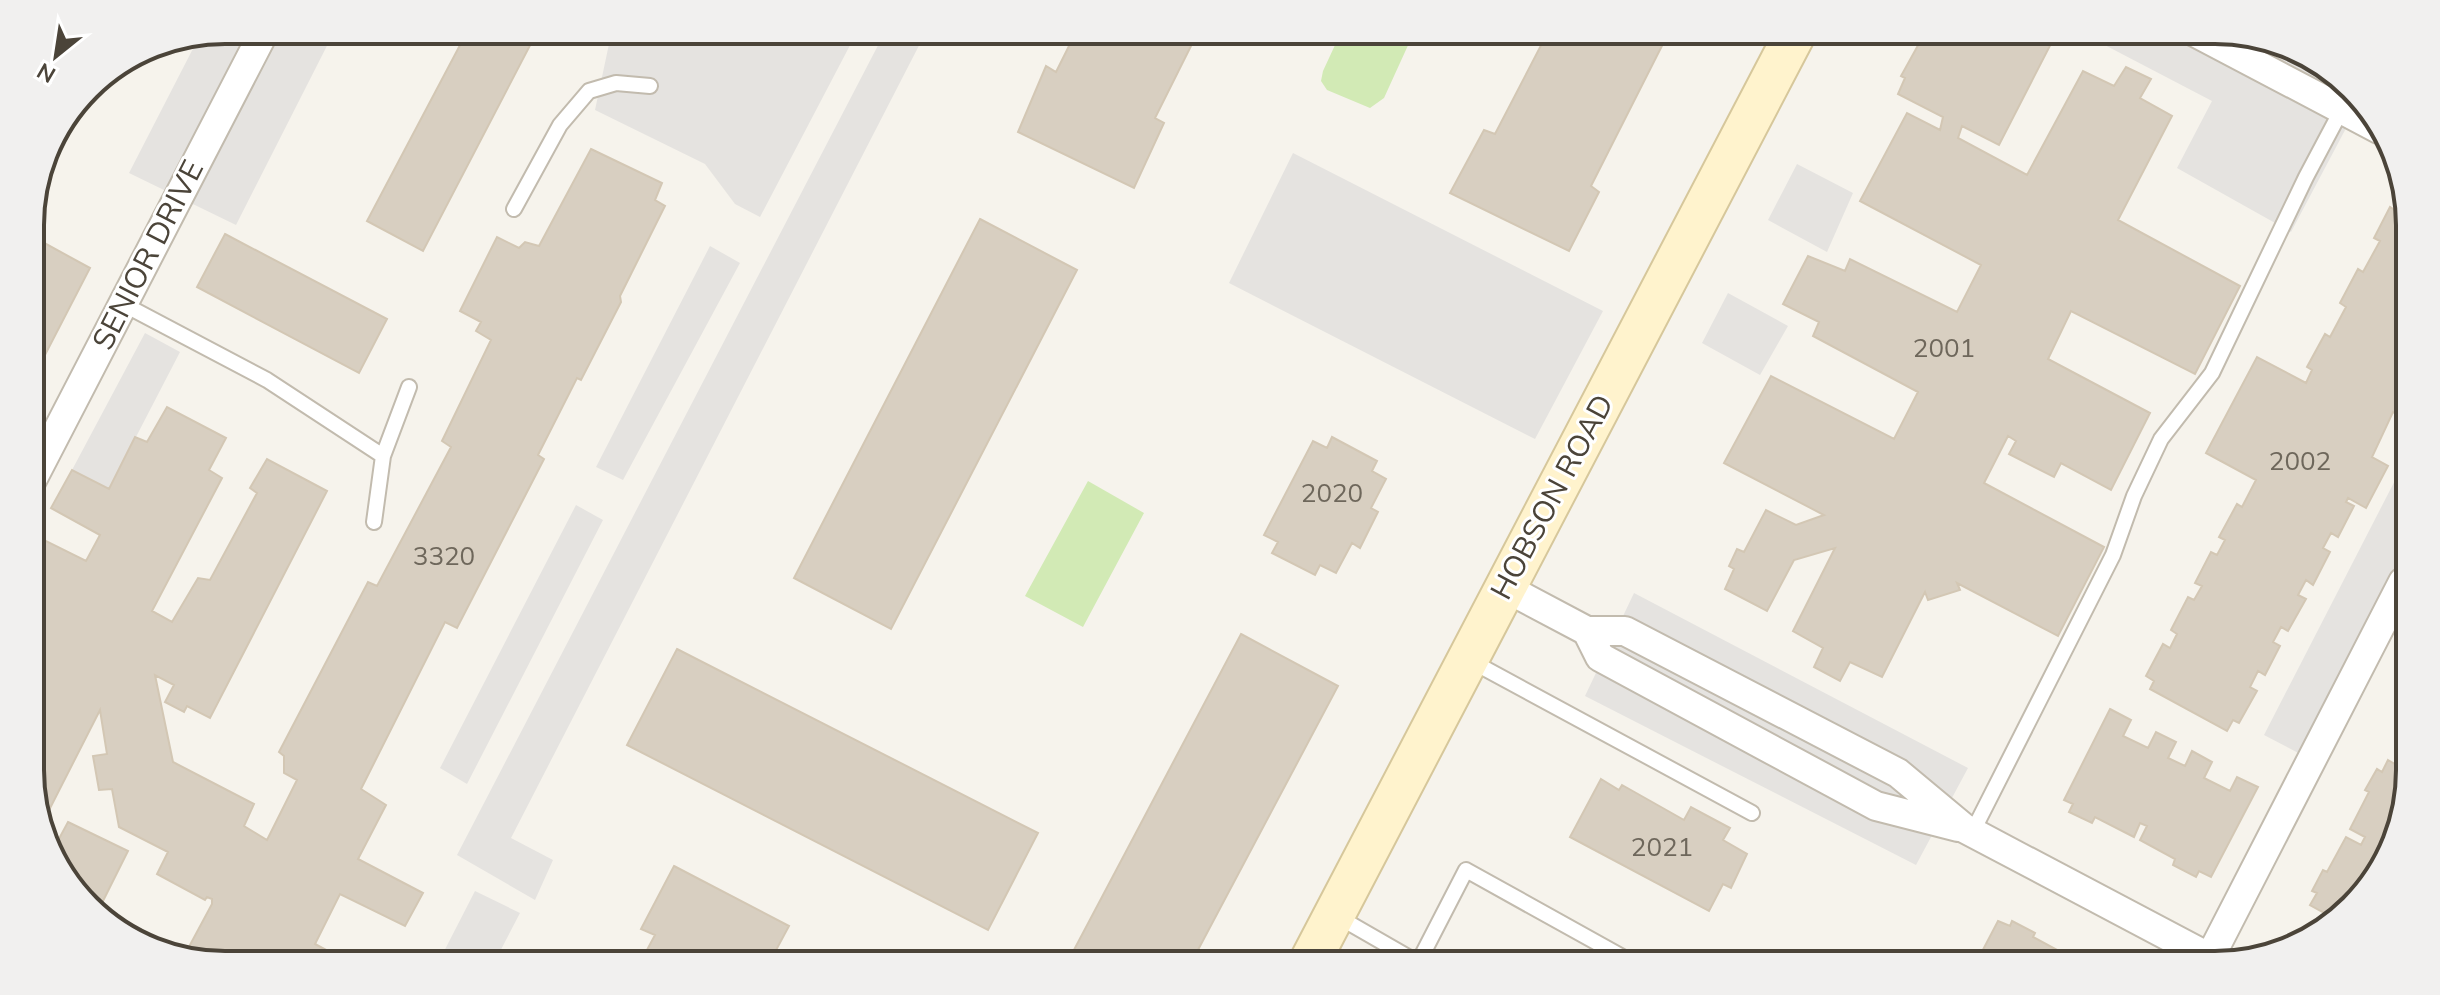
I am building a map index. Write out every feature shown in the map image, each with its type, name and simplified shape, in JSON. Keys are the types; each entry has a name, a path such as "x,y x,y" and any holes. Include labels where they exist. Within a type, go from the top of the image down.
{"street":[{"name":"SENIOR DRIVE","path":"44,457 258,44"},
{"name":"HOBSON ROAD","path":"1315,951 1790,44"},
{"path":"2218,44 2362,120"},
{"path":"1504,587 1587,631 1625,631 1898,773 1968,831 2190,951"},
{"path":"2213,951 2396,596"},
{"path":"1587,631 1600,657 1876,806 1968,831"}],"lane":[{"path":"514,209 560,125 589,91 616,83 650,86"},
{"path":"1968,831 2113,555 2134,496 2161,439 2212,373 2342,109"},
{"path":"123,304 267,380 383,456"},
{"path":"374,522 383,456 409,387"},
{"path":"1467,659 1752,813"},
{"path":"1426,951 1466,870 1612,951"},
{"path":"1335,914 1397,951"}],"green space":[{"path":"1336,44 1409,44 1384,98 1370,108 1327,90 1321,81"},
{"path":"1088,481 1144,513 1083,627 1025,596"}],"shaded area":[{"path":"328,44 236,225 129,173 194,46"},
{"path":"609,44 851,44 760,217 735,204 705,164 595,110"},
{"path":"879,44 920,44 511,838 553,860 535,900 457,855"},
{"path":"2103,44 2250,47 2305,68 2343,97 2355,111 2291,232 2177,168 2212,101"},
{"path":"1293,153 1603,311 1535,439 1229,283"},
{"path":"1797,164 1853,193 1827,252 1768,220"},
{"path":"710,246 740,263 623,480 596,467"},
{"path":"1728,293 1788,326 1760,375 1702,343"},
{"path":"145,333 180,352 109,489 72,470"},
{"path":"2396,478 2396,634 2393,633 2323,766 2264,735"},
{"path":"576,505 603,520 467,784 440,768"},
{"path":"1634,593 1968,768 1916,865 1585,696"},
{"path":"475,891 520,913 500,951 444,951"}],"building":[{"path":"461,44 531,44 423,251 367,221"},
{"path":"1070,44 1192,44 1155,118 1164,123 1134,188 1018,132 1046,66 1056,72"},
{"path":"1542,44 1663,44 1591,186 1599,192 1569,251 1450,193 1484,130 1495,134"},
{"path":"1919,44 2051,44 1999,145 1962,126 1958,138 2027,175 2083,71 2114,86 2126,67 2151,79 2140,98 2172,116 2118,220 2240,286 2195,374 2071,311 2048,359 2150,413 2111,490 2061,463 2054,477 2009,454 2016,441 2008,436 1984,483 2104,547 2058,636 1957,583 1960,590 1928,600 1925,592 1882,677 1850,662 1840,681 1814,667 1823,648 1793,631 1835,548 1794,560 1767,611 1725,589 1734,569 1729,566 1737,549 1744,552 1766,510 1796,525 1824,515 1724,463 1771,376 1894,439 1918,392 1813,336 1819,322 1783,304 1808,256 1845,271 1850,259 1957,312 1981,265 1860,201 1907,113 1940,130 1943,117 1898,94 1905,78 1901,76"},
{"path":"591,149 662,183 655,200 665,206 620,296 621,302 581,380 577,378 538,455 544,459 457,628 445,622 361,789 386,805 358,859 423,893 405,926 340,894 315,944 328,951 225,951 189,948 212,899 207,897 205,900 157,874 168,852 119,827 112,789 99,790 93,756 107,754 100,710 49,811 44,781 44,540 86,561 100,535 51,508 72,470 109,489 135,437 147,442 167,407 226,438 209,470 222,478 152,611 172,622 198,578 210,580 257,493 250,488 267,459 327,491 210,718 187,706 184,712 165,702 174,685 155,675 173,762 254,804 244,826 267,840 297,780 284,773 284,756 279,752 368,582 377,586 451,447 442,441 491,340 476,331 481,322 460,311 497,237 519,248 525,242 539,246"},
{"path":"2390,207 2395,210 2396,225 2396,414 2393,412 2372,457 2388,466 2366,508 2348,498 2346,502 2354,506 2338,537 2331,533 2323,548 2330,552 2313,585 2306,580 2298,595 2306,599 2288,631 2281,627 2273,642 2280,646 2265,675 2258,671 2250,687 2257,691 2239,723 2233,720 2227,731 2150,689 2154,681 2146,676 2163,644 2170,648 2177,634 2171,630 2188,597 2194,600 2202,586 2195,583 2211,552 2217,555 2225,540 2219,537 2237,504 2242,507 2256,480 2206,453 2257,357 2306,383 2312,370 2307,367 2325,334 2330,337 2346,307 2340,303 2358,269 2363,272 2380,241 2374,238"},
{"path":"980,219 1077,270 891,629 794,578"},
{"path":"225,234 387,319 359,373 197,287"},
{"path":"44,243 90,268 44,354"},
{"path":"1332,437 1377,461 1372,471 1386,479 1371,508 1378,512 1360,548 1352,543 1336,573 1320,565 1315,575 1272,553 1278,542 1264,535 1313,441 1327,448"},
{"path":"1241,634 1338,686 1197,951 1073,951"},
{"path":"677,649 1038,833 988,930 627,745"},
{"path":"2110,709 2131,720 2123,736 2148,748 2156,732 2176,742 2168,758 2185,766 2192,751 2212,762 2204,778 2230,791 2237,777 2258,787 2211,877 2199,871 2196,877 2173,865 2175,859 2140,840 2147,826 2140,823 2134,837 2095,817 2092,823 2069,812 2073,804 2064,800"},
{"path":"2388,760 2396,765 2394,793 2386,828 2359,880 2325,914 2310,905 2317,893 2312,891 2323,870 2327,872 2346,837 2361,845 2365,837 2350,829 2369,792 2365,790 2377,769 2382,772"},
{"path":"1601,779 1619,790 1622,785 1684,820 1691,807 1730,828 1723,840 1747,854 1731,888 1723,884 1709,911 1570,837"},
{"path":"68,822 128,851 102,902 75,870 59,839"},
{"path":"674,866 789,926 776,951 646,951 655,935 641,929"},
{"path":"1998,921 2010,926 2012,921 2059,951 1982,951"}]}
